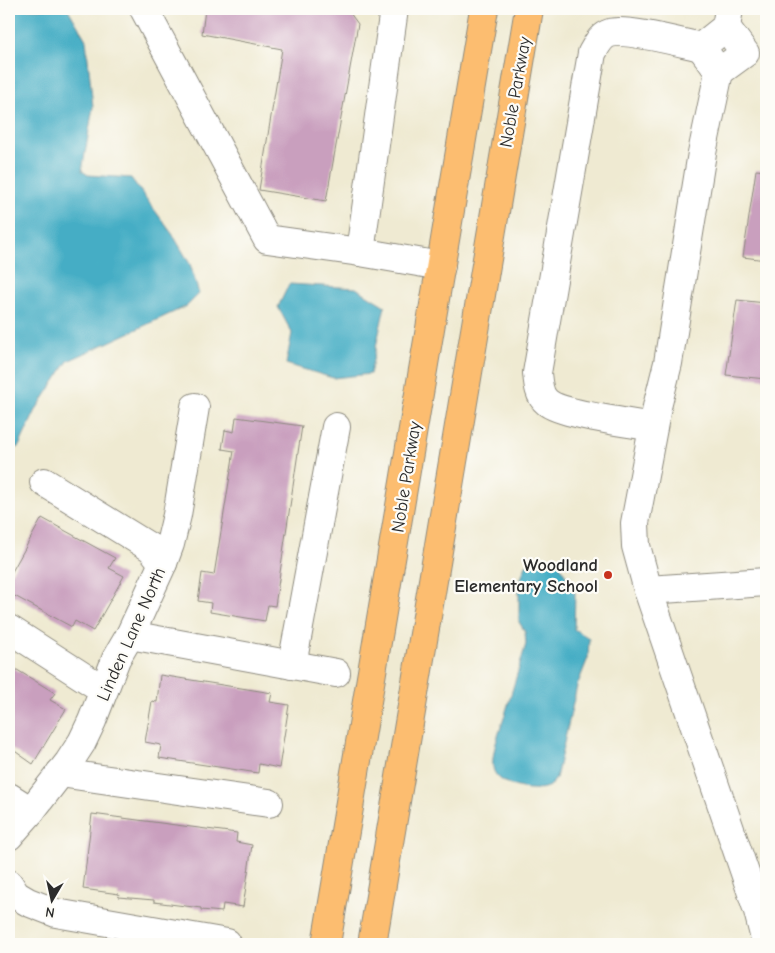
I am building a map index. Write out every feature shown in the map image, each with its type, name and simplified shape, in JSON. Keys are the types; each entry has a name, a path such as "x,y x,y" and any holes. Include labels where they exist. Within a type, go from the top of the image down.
{"main road":[{"name":"Noble Parkway","path":"326,944 484,9"},
{"name":"Noble Parkway","path":"372,944 529,9"}],"street":[{"path":"144,9 267,239 441,266"},
{"path":"360,252 394,9"},
{"path":"701,46 728,18 756,52 719,72"},
{"path":"653,427 562,410 546,402 539,390 537,373 592,53 600,38 611,33 626,32 701,46 719,72 702,153 668,363 653,427 635,524 636,546 648,590 758,911 766,943"},
{"name":"Linden Lane North","path":"9,836 20,804 60,773 82,742 116,660 130,635 163,563 177,515 195,408"},
{"path":"292,665 336,427"},
{"path":"44,482 151,548 163,563"},
{"path":"648,590 766,582"},
{"path":"9,629 104,690"},
{"path":"130,635 336,672"},
{"path":"60,773 269,803"},
{"path":"9,884 16,895 56,914 227,943"}],"water":[{"path":"9,9 68,9 86,40 93,107 82,171 88,175 131,178 173,235 190,264 199,294 187,306 68,361 37,408 19,446 9,453"},
{"path":"289,284 356,288 385,306 370,374 333,378 286,364 292,333 278,307"},
{"path":"535,558 559,563 575,593 574,629 589,638 588,658 577,686 556,778 552,784 546,787 528,789 509,784 495,774 493,756 526,644 525,632 519,622 519,584 526,565"}],"building":[{"path":"205,9 347,9 358,24 326,201 259,190 282,49 202,34"},
{"path":"756,170 766,171 766,260 743,257"},
{"path":"737,300 766,303 766,379 726,375"},
{"path":"236,417 302,426 275,606 268,605 265,621 210,612 211,603 198,601 202,573 214,575 234,451 222,449 225,430 234,432"},
{"path":"42,518 115,558 109,568 124,576 93,631 75,621 72,627 9,593 9,577"},
{"path":"9,665 55,693 50,700 66,709 33,764 9,747"},
{"path":"160,675 272,693 270,702 289,705 279,768 259,764 258,773 159,758 161,745 145,742 152,701 157,702"},
{"path":"92,814 237,833 236,842 252,845 243,907 223,904 222,912 201,910 201,908 154,902 154,900 118,897 119,894 83,889"}],"place":[{"name":"Woodland Elementary School","path":"608,575"}]}
